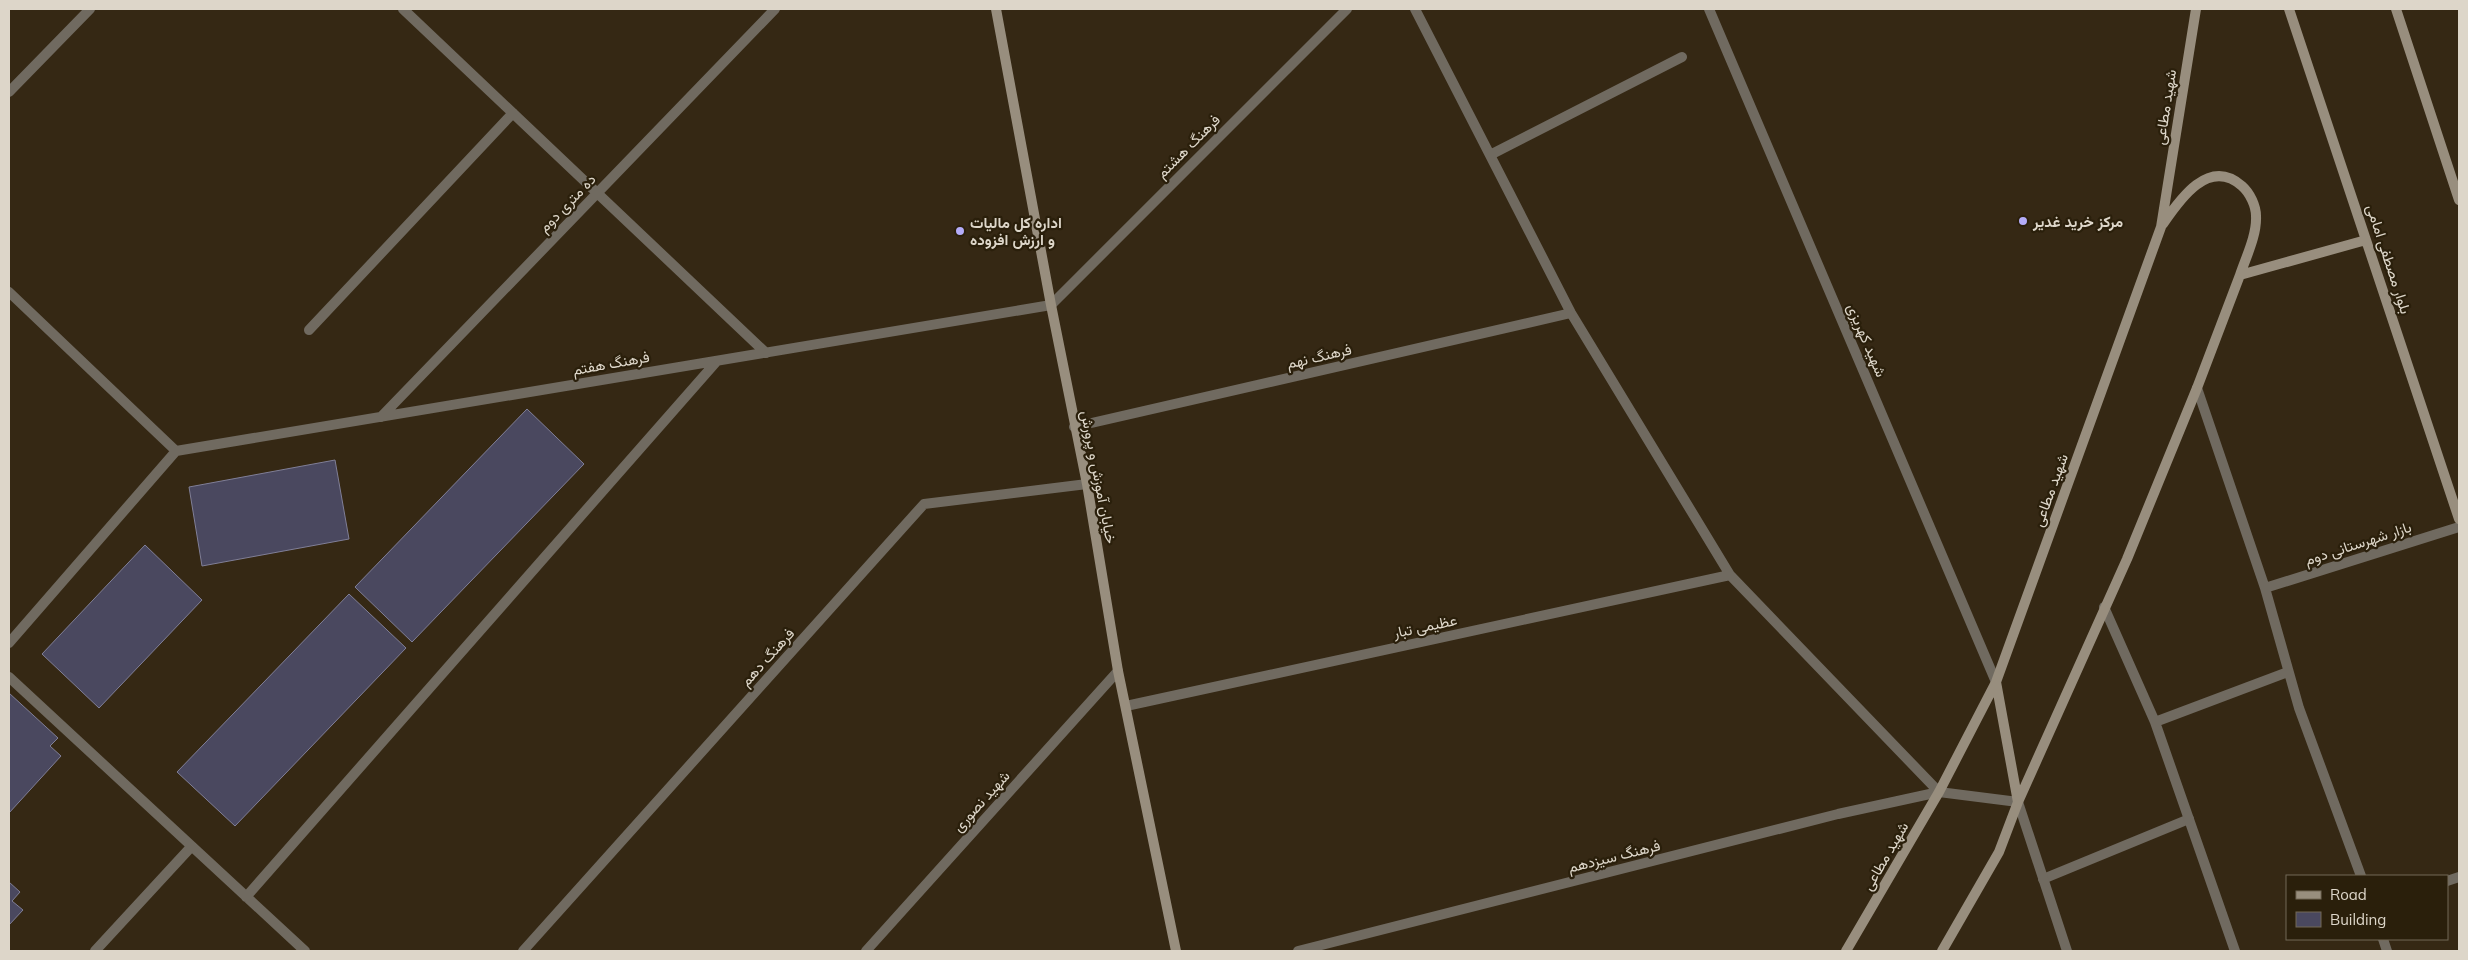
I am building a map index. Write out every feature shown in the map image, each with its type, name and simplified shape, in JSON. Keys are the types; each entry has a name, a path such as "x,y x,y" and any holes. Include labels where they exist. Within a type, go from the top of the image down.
{"street":[{"path":"9,92 90,9"},
{"path":"403,9 766,353"},
{"name":"ده متری دوم","path":"381,417 775,9"},
{"name":"خیابان آموزش و پرورش","path":"996,9 1074,427 1087,484 1118,671 1176,951"},
{"name":"فرهنگ هشتم","path":"1051,305 1347,9"},
{"path":"1416,9 1571,313 1730,575 1939,792"},
{"name":"شهید کهریزی","path":"1709,9 1996,682"},
{"name":"شهید مطاعی","path":"1846,951 1939,792 1996,682 2161,227 2196,9"},
{"name":"بلوار مصطفی امامی","path":"2289,9 2459,518"},
{"path":"2396,9 2456,180 2459,200"},
{"path":"1490,155 1682,57"},
{"path":"309,330 512,113"},
{"path":"1942,951 1999,852 2018,802 2127,559 2197,388 2240,275 2256,218 2255,206 2245,188 2232,178 2218,175 2192,188 2178,202 2161,227"},
{"path":"2240,275 2366,240"},
{"path":"9,292 176,452 9,643"},
{"name":"فرهنگ هفتم","path":"176,452 1051,305"},
{"name":"فرهنگ نهم","path":"1074,427 1571,313"},
{"path":"246,897 717,360"},
{"path":"2197,388 2265,588 2299,708 2361,875"},
{"name":"فرهنگ دهم","path":"522,951 924,504 1087,484"},
{"name":"بازار شهرستانی دوم","path":"2265,588 2459,527"},
{"name":"عظیمی تبار","path":"1126,706 1730,575"},
{"path":"2104,607 2156,722 2235,951"},
{"name":"شهید نصوری","path":"866,951 1118,671"},
{"path":"2156,722 2288,672"},
{"path":"9,677 304,951"},
{"path":"1996,682 2018,802 2067,951"},
{"name":"فرهنگ سیزدهم","path":"1298,951 1838,814 1939,792 2018,802"},
{"path":"2043,879 2189,819"},
{"path":"95,951 191,847"}],"building":[{"path":"527,409 584,464 412,642 355,587"},
{"path":"335,460 349,539 202,566 189,487"},
{"path":"145,545 202,600 99,708 42,654"},
{"path":"349,594 406,648 235,826 177,772"},
{"path":"9,693 58,738 50,746 61,756 9,813"},
{"path":"9,882 20,892 12,901 23,910 9,925"}],"place":[{"name":"مرکز خرید غدیر","path":"2023,221"},
{"name":"اداره کل مالیات و ارزش افزوده","path":"960,231"}]}
